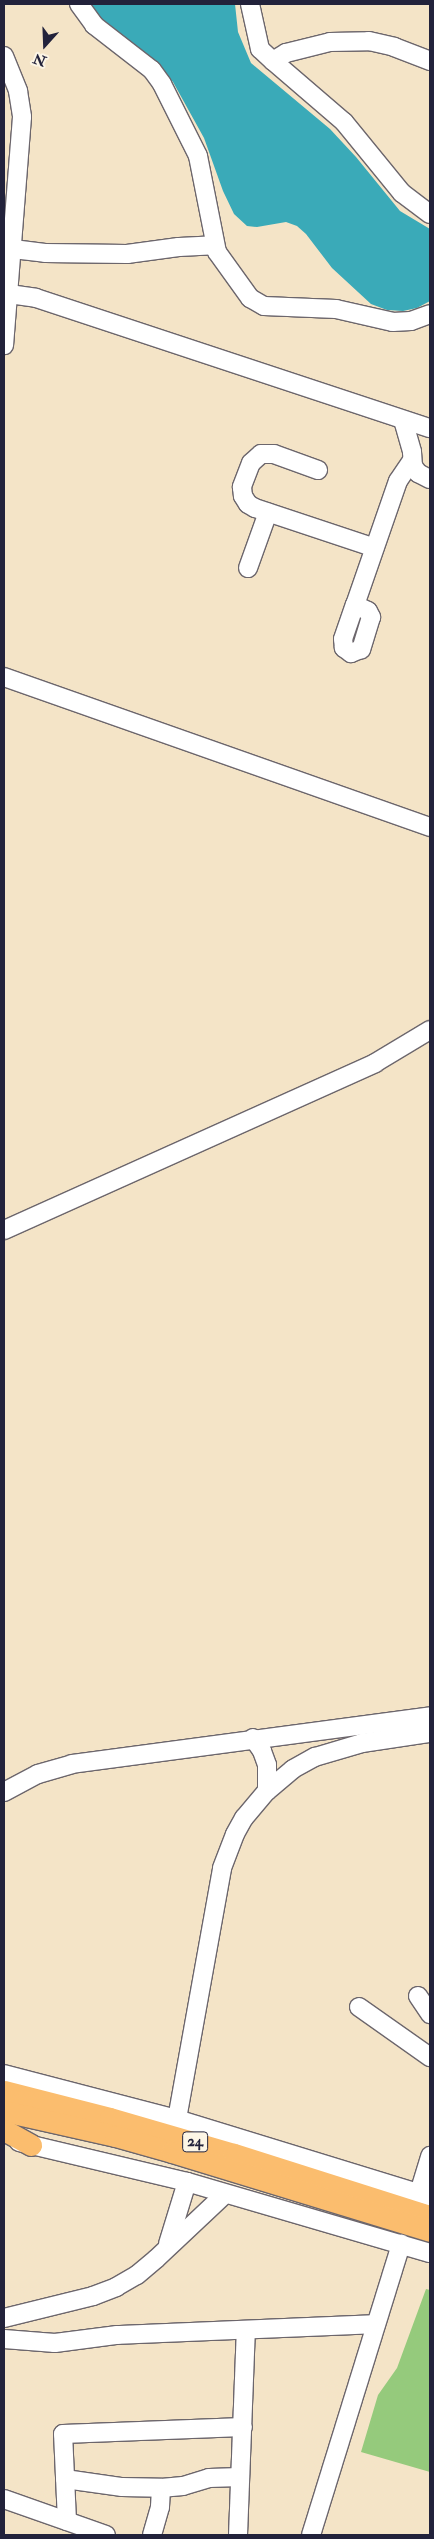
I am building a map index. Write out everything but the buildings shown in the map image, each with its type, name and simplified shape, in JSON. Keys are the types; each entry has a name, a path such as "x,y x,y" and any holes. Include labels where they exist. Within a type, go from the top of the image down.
{"main road":[{"name":"24","path":"4,2091 141,2127 382,2209 430,2232"},
{"path":"128,2106 141,2127"},
{"name":"24","path":"4,2110 115,2136 382,2209 430,2216"},
{"path":"4,2130 31,2145"}],"street":[{"path":"79,4 94,25 152,70 162,84 198,156 214,245 220,258 250,298 264,306 336,309 393,322 411,321 430,314"},
{"path":"250,4 260,49 344,122 402,193 430,214"},
{"path":"273,61 286,53 330,42 369,41 394,47 430,61"},
{"path":"4,56 18,91 22,117 4,345"},
{"path":"13,249 96,255 127,254 179,246 214,245"},
{"path":"9,294 36,298 430,428"},
{"path":"404,420 412,457 418,473 430,479"},
{"path":"355,605 398,481 412,457 430,433"},
{"path":"318,470 270,453 257,457 251,463 242,492 248,504 375,548"},
{"path":"248,568 268,512"},
{"path":"4,677 430,827"},
{"path":"4,1230 376,1063 430,1030"},
{"path":"4,1792 38,1774 72,1764 252,1738 430,1716"},
{"path":"177,2119 222,1868 235,1834 244,1818 267,1791 293,1769 314,1757 338,1748 362,1743 430,1734"},
{"path":"276,1735 274,1746 276,1756 283,1765 293,1769"},
{"path":"252,1738 262,1750 267,1765 267,1791"},
{"path":"418,1996 430,2014"},
{"path":"359,2007 430,2057"},
{"path":"4,2074 177,2119 425,2195 430,2156"},
{"path":"4,2138 187,2182 430,2253"},
{"path":"168,2245 187,2182"},
{"path":"4,2318 93,2296 116,2287 137,2275 156,2259 168,2245 225,2194"},
{"path":"311,2535 400,2244"},
{"path":"4,2339 55,2342 117,2335 376,2324"},
{"path":"238,2535 246,2330"},
{"path":"67,2521 63,2434 242,2427"},
{"path":"65,2479 113,2486 161,2488 183,2486 209,2478 240,2477"},
{"path":"152,2535 160,2507 161,2488"},
{"path":"4,2499 106,2535"}],"green space":[{"path":"426,2289 430,2290 430,2472 361,2452 378,2395 397,2368"}],"water":[{"path":"89,4 235,4 238,32 251,63 330,129 356,157 400,211 430,229 430,301 417,308 403,311 387,310 371,304 332,268 306,234 297,226 286,222 257,227 247,226 234,214 223,191 204,138 173,82 155,61 100,18"}]}
